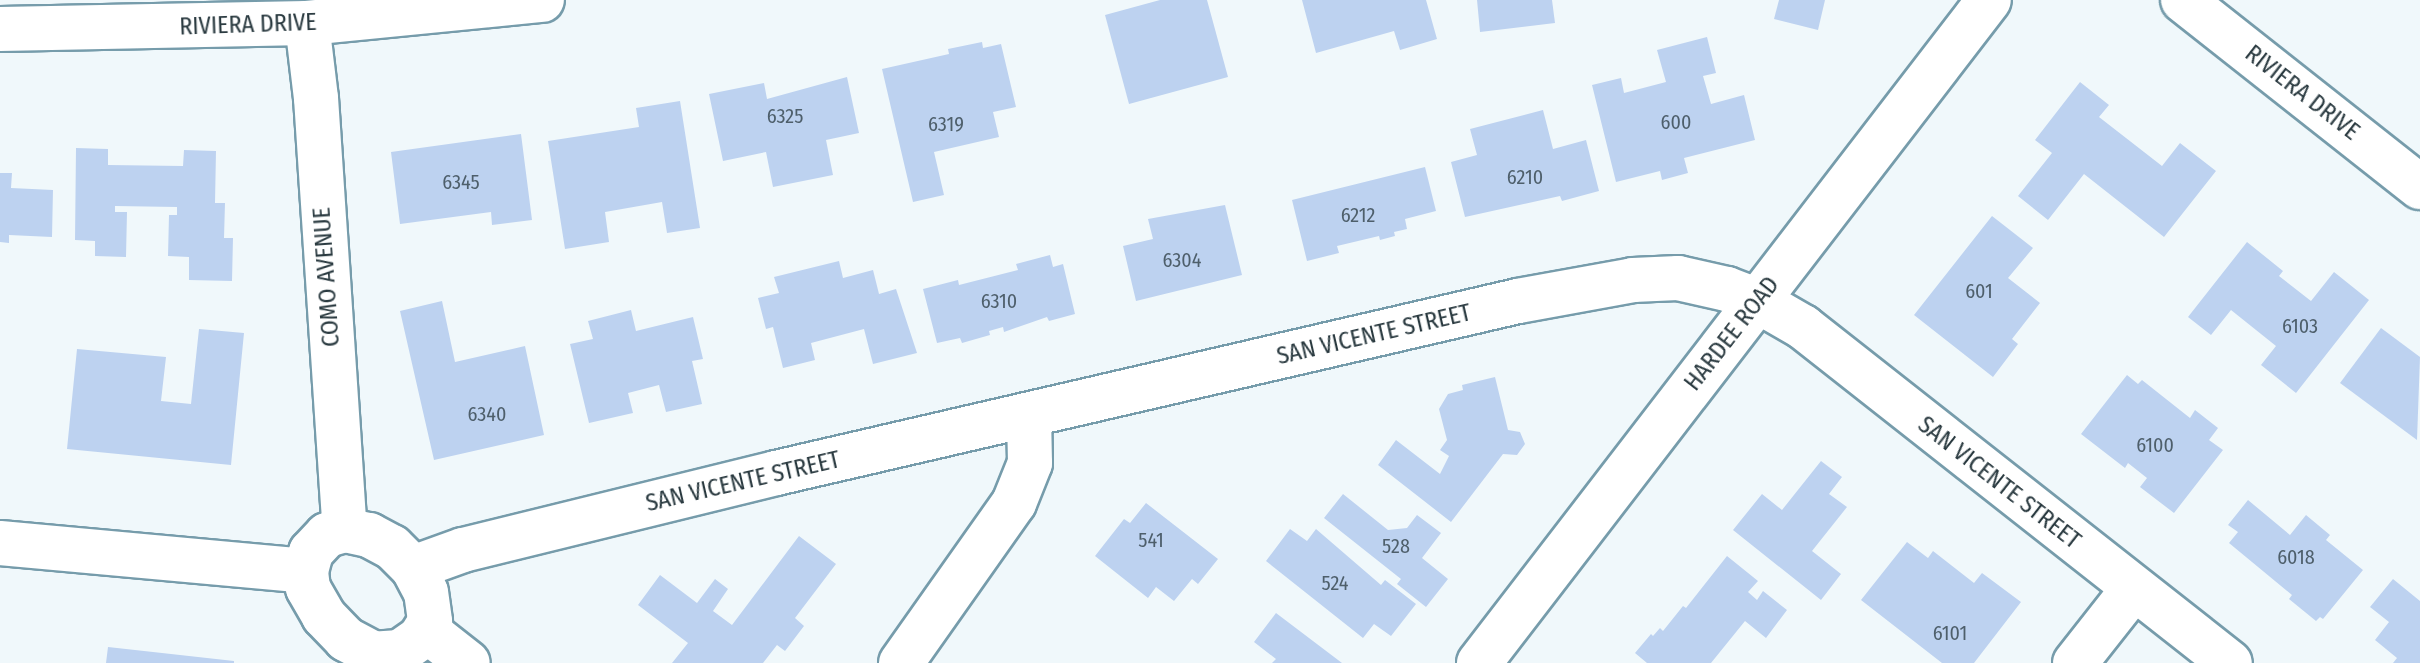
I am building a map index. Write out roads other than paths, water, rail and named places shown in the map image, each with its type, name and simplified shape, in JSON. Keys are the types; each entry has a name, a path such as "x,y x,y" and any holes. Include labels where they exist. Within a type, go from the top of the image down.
{"street":[{"name":"RIVIERA DRIVE","path":"0,29 307,23 542,0"},
{"name":"RIVIERA DRIVE","path":"2183,0 2420,187"},
{"name":"HARDEE ROAD","path":"1479,663 1992,2"},
{"name":"COMO AVENUE","path":"307,23 317,111 345,530"},
{"name":"SAN VICENTE STREET","path":"413,568 530,533 1518,301 1619,282 1678,278 1727,289 1758,301 1803,327 2230,663"},
{"path":"901,663 1014,503 1030,463 1029,416"},
{"path":"345,530 369,535 392,547 413,568 430,603 431,613 426,630 400,652 360,657 324,616 308,588 306,571 318,542 327,535 345,530"},
{"path":"0,543 306,571"},
{"path":"2075,663 2134,588"},
{"path":"426,630 468,663"}]}
